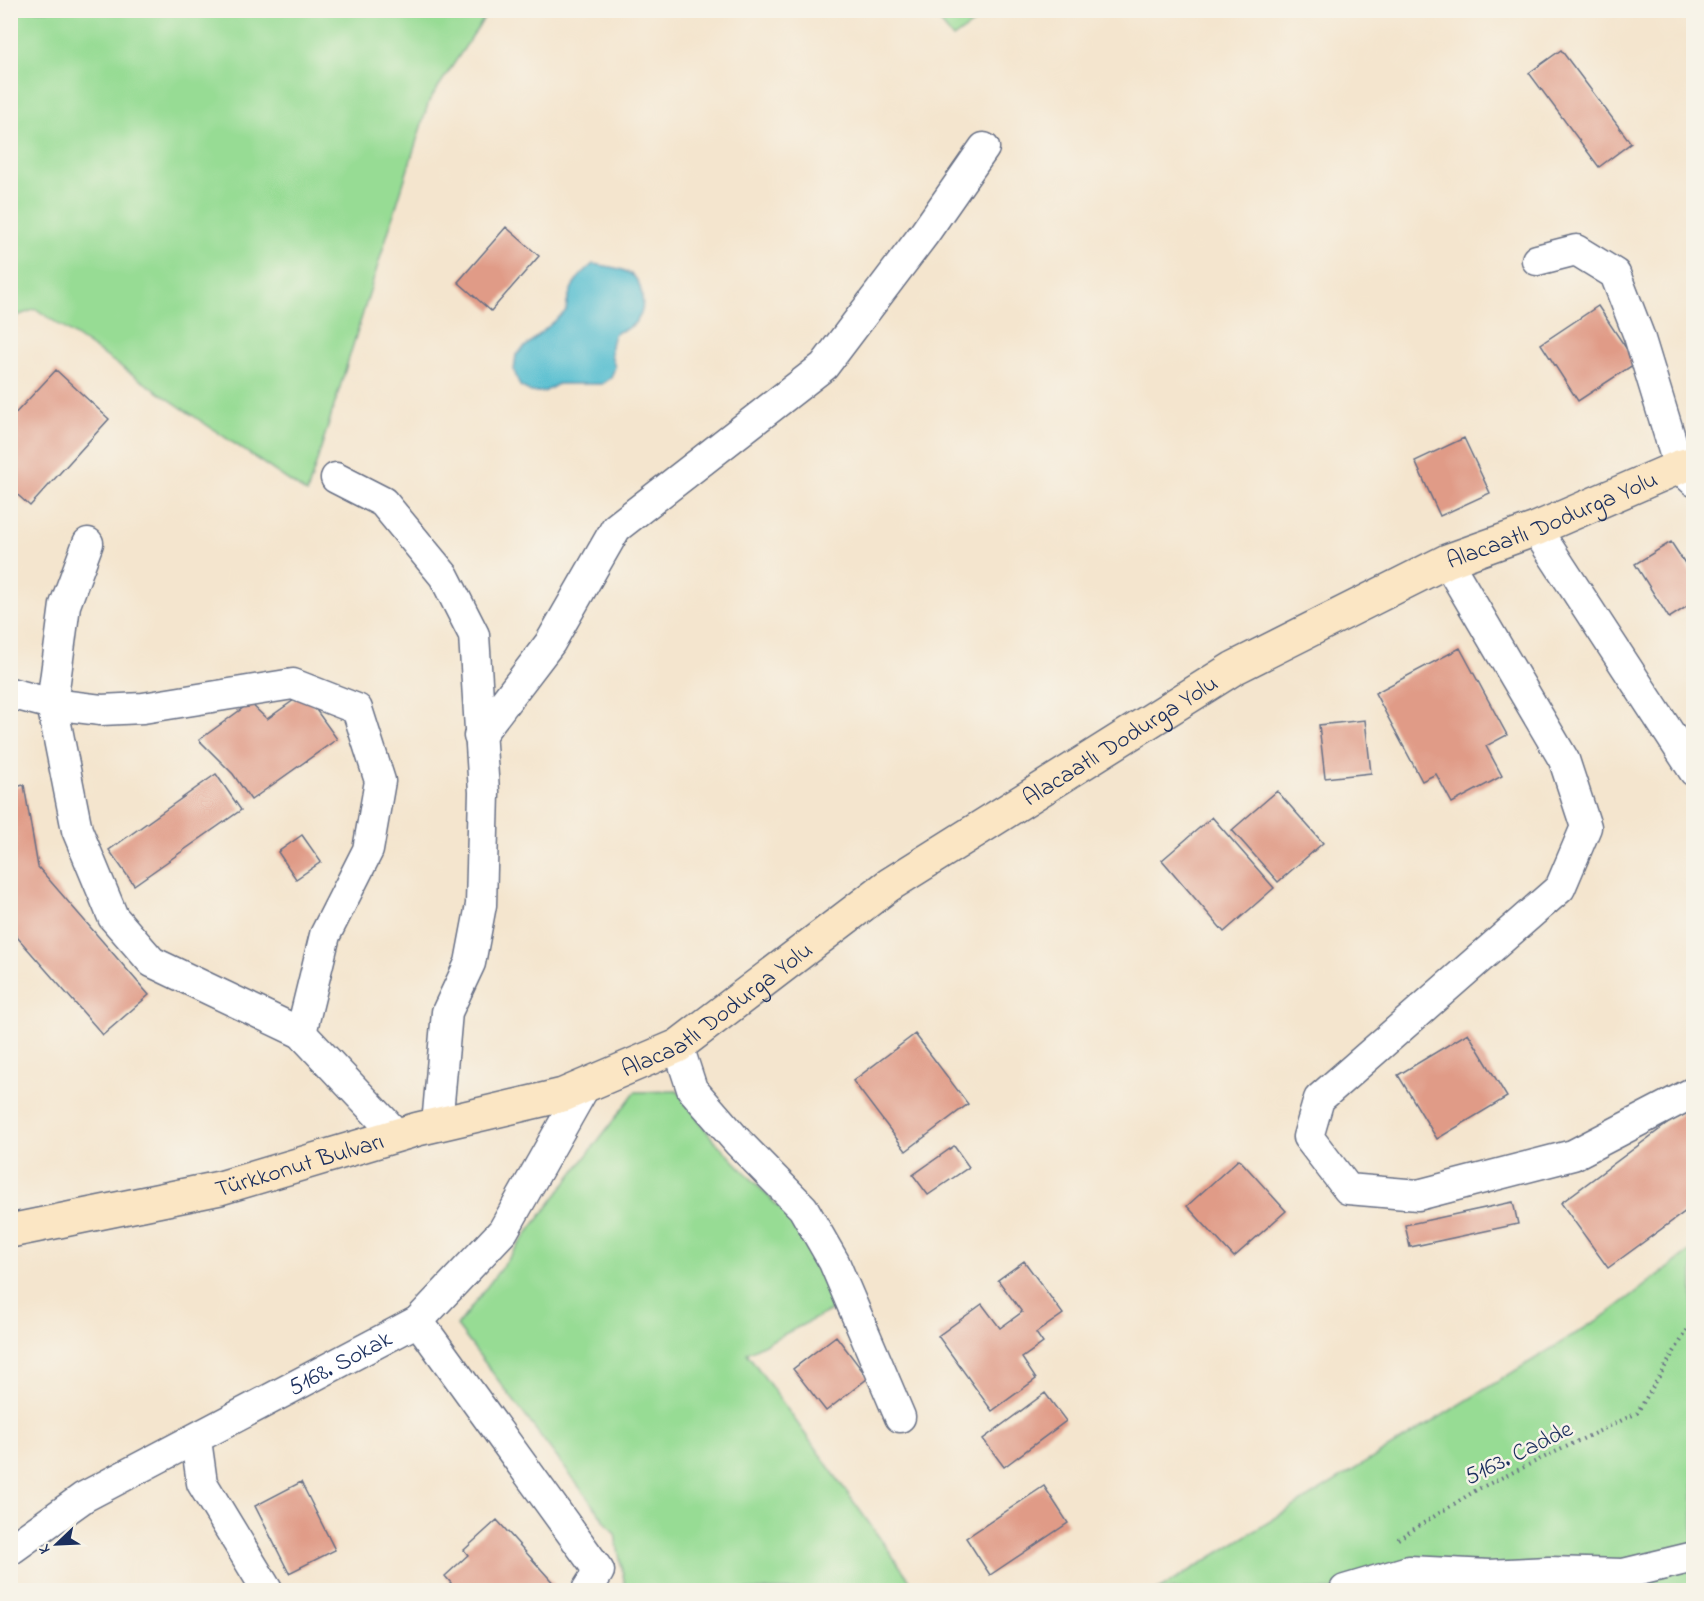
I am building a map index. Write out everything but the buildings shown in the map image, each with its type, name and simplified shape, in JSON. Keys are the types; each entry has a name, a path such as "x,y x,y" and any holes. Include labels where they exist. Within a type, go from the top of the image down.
{"street":[{"path":"479,736 550,643 616,528 824,366 924,234 984,148"},
{"path":"1537,260 1576,250 1615,274 1689,471"},
{"name":"Alacaatlı Dodurga Yolu","path":"585,1086 678,1046 899,878 1234,668 1447,561 1689,471"},
{"path":"336,478 383,502 444,576 474,635 484,792 481,905 470,963 447,1012 437,1125"},
{"path":"1536,529 1694,771"},
{"path":"87,543 65,605 52,704 77,830 113,917 152,962 301,1033 397,1135"},
{"path":"1447,561 1564,760 1586,827 1560,888 1319,1099 1308,1137 1348,1189 1418,1195 1573,1155 1694,1092"},
{"path":"10,693 52,704 101,710 143,708 292,684 357,710 380,781 368,850 325,935 301,1033"},
{"path":"678,1046 692,1089 738,1142 803,1208 834,1262 900,1417"},
{"name":"Türkkonut Bulvarı","path":"10,1231 220,1188 397,1135 563,1095 585,1086"},
{"name":"5168. Sokak","path":"10,1550 84,1497 418,1321 503,1231 585,1086"},
{"path":"418,1321 598,1584"},
{"path":"196,1440 202,1483 267,1590"},
{"path":"1345,1590 1409,1572 1489,1575 1549,1572 1623,1574 1694,1557"}],"path":[{"name":"5163. Cadde","path":"1394,1542 1478,1489 1637,1413 1694,1319"}],"green space":[{"path":"11,10 489,11 429,101 307,493 36,309 11,318"},
{"path":"931,11 991,11 953,38"},
{"path":"678,1091 711,1137 797,1226 836,1308 747,1353 917,1590 626,1590 615,1534 457,1326 635,1092"},
{"path":"1693,1249 1693,1590 1158,1590 1606,1315"}],"water":[{"path":"593,264 629,273 637,281 642,294 642,308 638,319 630,327 615,333 613,338 611,350 615,367 611,378 602,384 558,384 544,392 531,392 520,386 514,371 516,355 566,311 574,284"}]}
